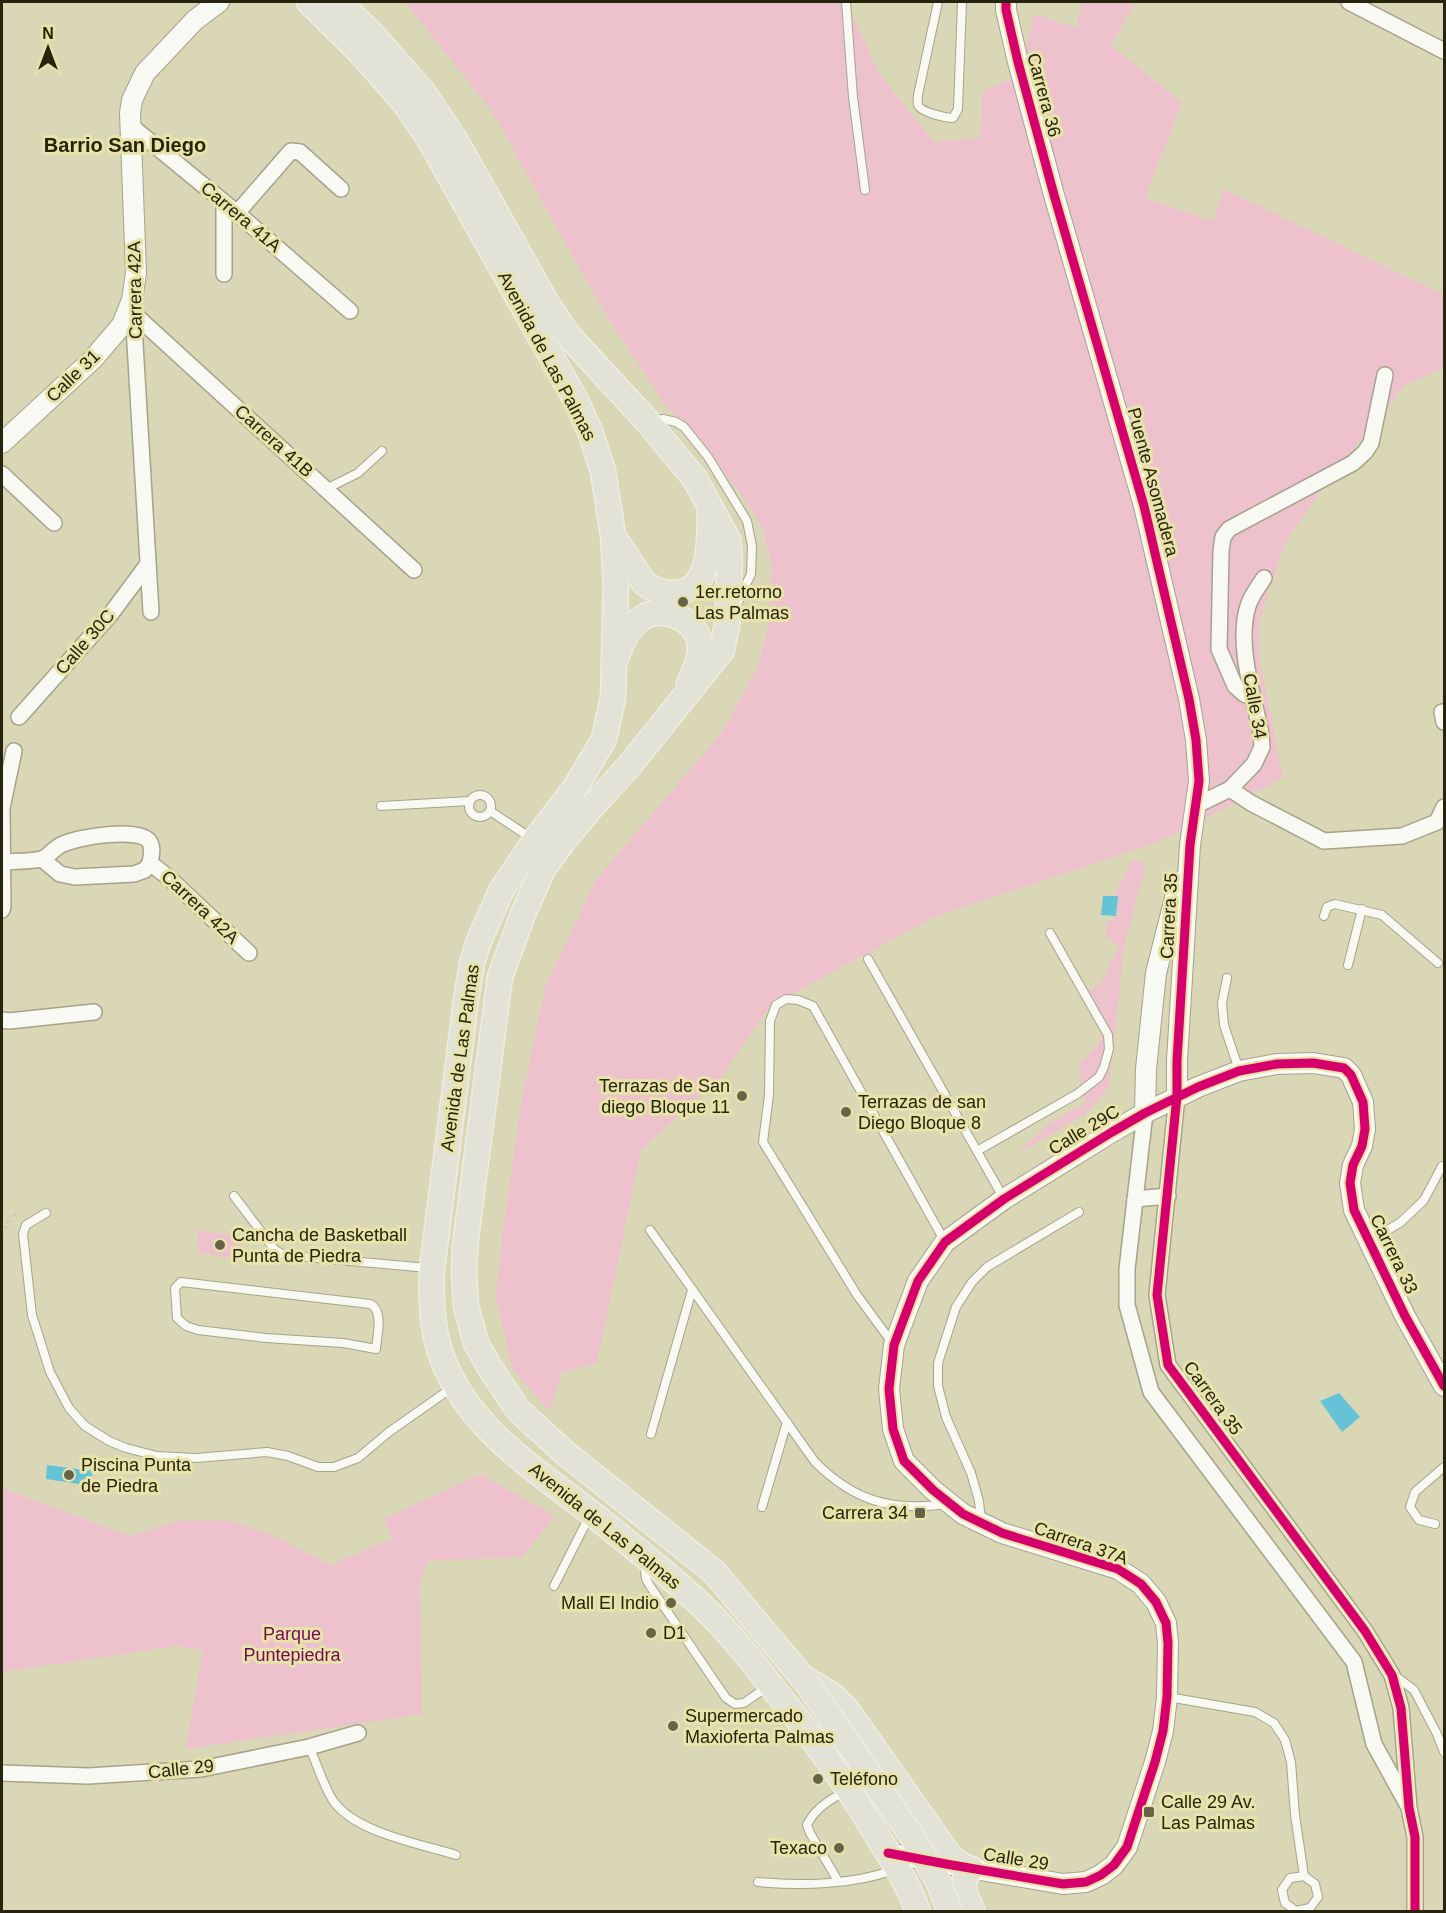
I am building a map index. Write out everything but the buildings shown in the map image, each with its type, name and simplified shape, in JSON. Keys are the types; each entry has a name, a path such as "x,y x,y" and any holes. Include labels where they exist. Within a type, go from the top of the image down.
{"main road":[{"name":"Avenida de Las Palmas","path":"309,2 404,102 429,139 568,387 590,432 603,471 613,535 616,584 614,698 604,739 575,788 535,840 501,891 484,926 472,963 432,1269 431,1300 438,1346 455,1386 480,1422 672,1578 701,1605 750,1659 817,1743 849,1790 910,1889 918,1911"},
{"name":"Avenida de Las Palmas","path":"339,2 371,33 423,92 457,143 546,302 568,335 648,422 694,479 728,540 730,560 727,625 722,650 629,766 590,809 543,870 500,977 465,1246 466,1306 477,1343 490,1368 518,1410 565,1453 714,1572 805,1680 914,1838 935,1875 950,1911"},
{"path":"613,535 644,583 651,589 668,593 683,592 698,582 708,557 710,506"},
{"path":"614,665 621,642 631,626 644,616 671,615 687,621 699,638 700,649 698,661 683,697"},
{"path":"805,1680 832,1695 847,1710 946,1851 956,1862 969,1868 963,1884 973,1911"}],"street":[{"name":"Carrera 36","path":"1006,2 1018,62 1054,195"},
{"path":"1350,2 1444,51"},
{"name":"Carrera 42A","path":"151,612 133,306 136,273 130,125 132,100 145,73 195,20 215,3"},
{"name":"Carrera 41A","path":"130,125 237,213 350,311"},
{"path":"237,213 291,151 300,152 340,189"},
{"name":"Puente Asomadera","path":"1054,195 1144,506 1189,699 1196,740 1199,781"},
{"path":"224,203 224,274"},
{"name":"Calle 31","path":"2,442 93,359 122,325 133,306"},
{"name":"Carrera 41B","path":"133,306 414,570"},
{"path":"1254,698 1235,687 1219,649 1223,537 1229,529 1353,463 1365,452 1371,443 1384,375"},
{"path":"2,474 54,523"},
{"name":"Calle 30C","path":"18,717 110,615 148,564"},
{"name":"Calle 34","path":"1195,806 1230,789 1254,765 1262,747 1246,658 1244,631 1248,605 1264,578"},
{"path":"2,910 2,808 14,751"},
{"name":"Carrera 35","path":"1199,781 1190,845 1177,1061 1177,1096 1157,1295 1168,1365 1365,1631 1392,1675 1401,1708 1409,1808 1415,1837 1415,1911"},
{"path":"1230,789 1251,803 1324,841 1402,836 1437,822 1444,807"},
{"name":"Carrera 42A","path":"2,862 42,859 69,842 94,836 135,834 142,836 152,847 150,864 145,870 134,874 75,877 60,874 42,859"},
{"name":"Carrera 35","path":"1190,845 1156,973 1146,1069 1145,1113 1127,1269 1127,1305 1151,1392 1354,1662 1374,1744 1409,1808"},
{"name":"Carrera 42A","path":"150,864 168,877 249,953"},
{"path":"2,1020 94,1012"},
{"name":"Calle 29C","path":"889,1389 894,1345 918,1281 945,1242 1004,1199 1145,1113 1177,1096 1239,1071 1277,1064 1304,1063 1344,1068 1352,1075 1363,1102 1365,1129"},
{"name":"Carrera 33","path":"1365,1129 1362,1146 1353,1165 1350,1183 1354,1210 1405,1316 1444,1386"},
{"path":"1135,1199 1168,1196"},
{"name":"Carrera 37A","path":"889,1389 893,1429 904,1461 948,1504 1002,1533 1118,1569 1141,1584 1156,1602 1166,1623 1168,1663 1163,1731 1127,1847"},
{"name":"Calle 29","path":"2,1773 88,1776 201,1769 309,1747 358,1733"},
{"name":"Calle 29","path":"893,1860 969,1868 1063,1884 1086,1882 1101,1875 1114,1865 1127,1847"}],"lane":[{"path":"846,2 853,97 865,190"},
{"path":"938,2 918,104 920,109 946,118 953,118 958,109 962,2"},
{"path":"648,422 663,419 676,422 684,427 708,457 747,521 752,546 751,574 727,625"},
{"path":"326,489 358,474 382,451"},
{"path":"381,806 470,801 474,797 483,795 491,801 490,811 487,815 478,817 470,811 470,801"},
{"path":"490,811 535,840"},
{"path":"1324,916 1327,907 1335,904 1382,915 1438,963"},
{"path":"1348,965 1362,909"},
{"path":"977,1151 1077,1094 1099,1077 1104,1067 1109,1050 1108,1035 1050,933"},
{"path":"868,959 1004,1199"},
{"path":"1227,978 1222,1003 1224,1025 1239,1071"},
{"path":"894,1345 857,1295 763,1142 769,1095 770,1021 776,1005 786,999 798,1000 813,1006 945,1242"},
{"path":"1370,1242 1401,1222 1424,1200 1442,1166"},
{"path":"234,1196 274,1250 284,1255 432,1269"},
{"path":"981,1523 979,1501 971,1473 946,1417 940,1396 938,1363 956,1307 972,1282 987,1267 1078,1212"},
{"path":"46,1213 26,1225 23,1234 32,1315 50,1372 69,1408 85,1426 118,1444 157,1456 196,1458 267,1452 288,1456 318,1467 334,1467 358,1458 389,1432 455,1386"},
{"path":"650,1230 815,1462 832,1479 856,1494 887,1504 928,1507 948,1504"},
{"path":"181,1282 196,1283 370,1304 375,1306 378,1313 376,1349 343,1343 266,1338 198,1330 186,1326 177,1318 176,1288 181,1282"},
{"path":"651,1434 692,1290"},
{"path":"762,1507 787,1422"},
{"path":"1435,1524 1419,1520 1410,1507 1415,1492 1444,1467"},
{"path":"554,1586 591,1513"},
{"path":"644,1557 646,1579 726,1698 735,1704 744,1703 770,1685"},
{"path":"1392,1675 1414,1690 1444,1752"},
{"path":"1167,1697 1255,1712 1274,1723 1285,1740 1292,1762 1295,1815 1304,1876 1315,1884 1318,1897 1310,1908 1296,1911 1285,1903 1282,1890 1290,1878 1304,1876"},
{"path":"309,1747 334,1802 352,1818 372,1830 456,1855"},
{"path":"838,1881 807,1825 816,1812 831,1799 849,1790"},
{"path":"758,1882 809,1884 877,1876 893,1860"}],"green space":[{"path":"405,2 846,2 880,75 934,142 980,138 983,91 1020,75 1034,14 1076,28 1082,2 1136,2 1111,45 1182,103 1145,198 1212,221 1224,189 1444,295 1444,368 1405,385 1325,485 1286,541 1259,622 1259,655 1283,778 1156,843 934,917 770,1006 720,1078 641,1150 597,1363 562,1372 549,1411 512,1369 496,1297 521,1104 545,987 596,880 723,731 758,666 770,620 772,566 763,529 746,501 706,450 664,403 603,310 491,110"},
{"path":"1132,860 1146,863 1124,949 1109,1085 1097,1103 1083,1115 1019,1153 1049,1125 1085,1103 1080,1087 1079,1064 1098,1046 1104,1027 1085,993 1101,983 1115,953 1120,948 1106,936 1106,923 1117,916 1117,896 1114,896"},
{"name":"Cancha de Basketball Punta de Piedra","path":"198,1230 243,1237 243,1260 197,1252"},
{"name":"Parque Puntepiedra","path":"480,1474 555,1516 522,1557 428,1561 420,1582 422,1714 186,1749 203,1650 177,1646 2,1672 2,1488 130,1536 179,1521 234,1521 280,1539 330,1565 392,1539 384,1519"}],"water":[{"path":"1103,896 1118,896 1116,916 1101,915"},
{"path":"1339,1393 1360,1417 1342,1432 1320,1401"},
{"name":"Piscina Punta de Piedra","path":"47,1465 92,1471 92,1486 46,1479"}],"cycle path":[{"path":"1006,2 1018,62 1054,195 1144,506 1189,699 1196,740 1199,781 1190,845 1177,1061 1177,1096 1157,1295 1168,1365 1365,1631 1392,1675 1401,1708 1409,1808 1415,1837 1415,1912"},
{"path":"888,1853 1063,1884 1086,1882 1101,1875 1114,1865 1127,1847 1155,1762 1163,1731 1167,1697 1166,1623 1156,1602 1141,1584 1118,1569 1002,1533 963,1514 933,1490 904,1461 893,1429 889,1389 894,1345 918,1281 945,1242 1004,1199 1112,1132 1198,1087 1239,1071 1277,1064 1313,1063 1344,1068 1351,1075 1363,1102 1365,1129 1362,1146 1353,1165 1350,1183 1354,1210 1405,1316 1444,1386"}],"place":[{"name":"1er.retorno Las Palmas","path":"683,602"},
{"name":"Terrazas de San diego Bloque 11","path":"742,1096"},
{"name":"Terrazas de san Diego Bloque 8","path":"846,1112"},
{"name":"Cancha de Basketball Punta de Piedra","path":"220,1245"},
{"name":"Piscina Punta de Piedra","path":"69,1475"},
{"name":"Carrera 34","path":"920,1513"},
{"name":"Mall El Indio","path":"671,1603"},
{"name":"D1","path":"651,1633"},
{"name":"Supermercado Maxioferta Palmas","path":"673,1726"},
{"name":"Teléfono","path":"818,1779"},
{"name":"Calle 29 Av. Las Palmas","path":"1149,1812"},
{"name":"Texaco","path":"839,1848"}],"district":[{"name":"Barrio San Diego","path":"125,145"}]}
